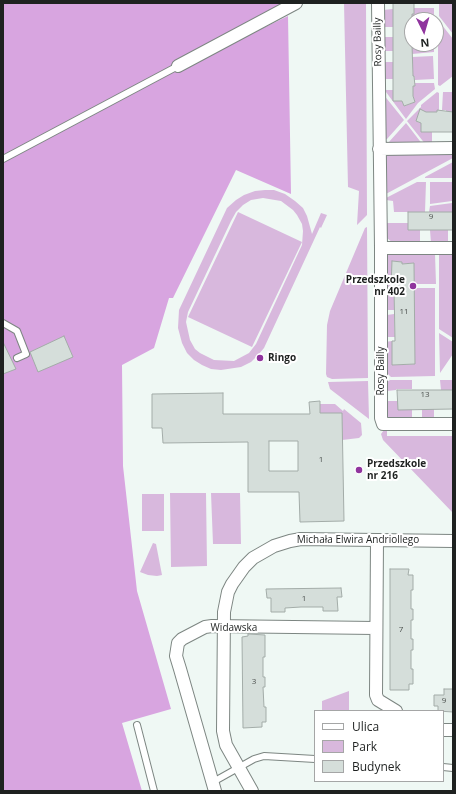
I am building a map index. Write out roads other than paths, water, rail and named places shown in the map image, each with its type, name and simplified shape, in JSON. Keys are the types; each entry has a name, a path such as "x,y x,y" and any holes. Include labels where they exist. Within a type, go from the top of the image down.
{"street":[{"path":"178,66 296,3"},
{"name":"Rosy Bailly","path":"378,3 381,248 381,418 383,424 453,424"},
{"path":"380,149 453,148"},
{"path":"381,248 453,248"},
{"name":"Michała Elwira Andriollego","path":"252,791 226,745 223,731 224,612 228,592 244,567 253,558 263,552 290,540 453,541"},
{"path":"377,540 375,628 376,695 378,700 394,710"},
{"name":"Widawska","path":"214,786 176,656 178,643 182,639 205,627 375,628"}],"lane":[{"path":"3,159 178,66"},
{"path":"3,323 16,331 26,354 17,358"},
{"path":"137,725 154,791"},
{"path":"214,786 254,759 264,756 314,759"}],"place":[{"name":"Przedszkole nr 402","path":"413,286"},
{"name":"Ringo","path":"260,358"},
{"name":"Przedszkole nr 216","path":"359,470"}]}
